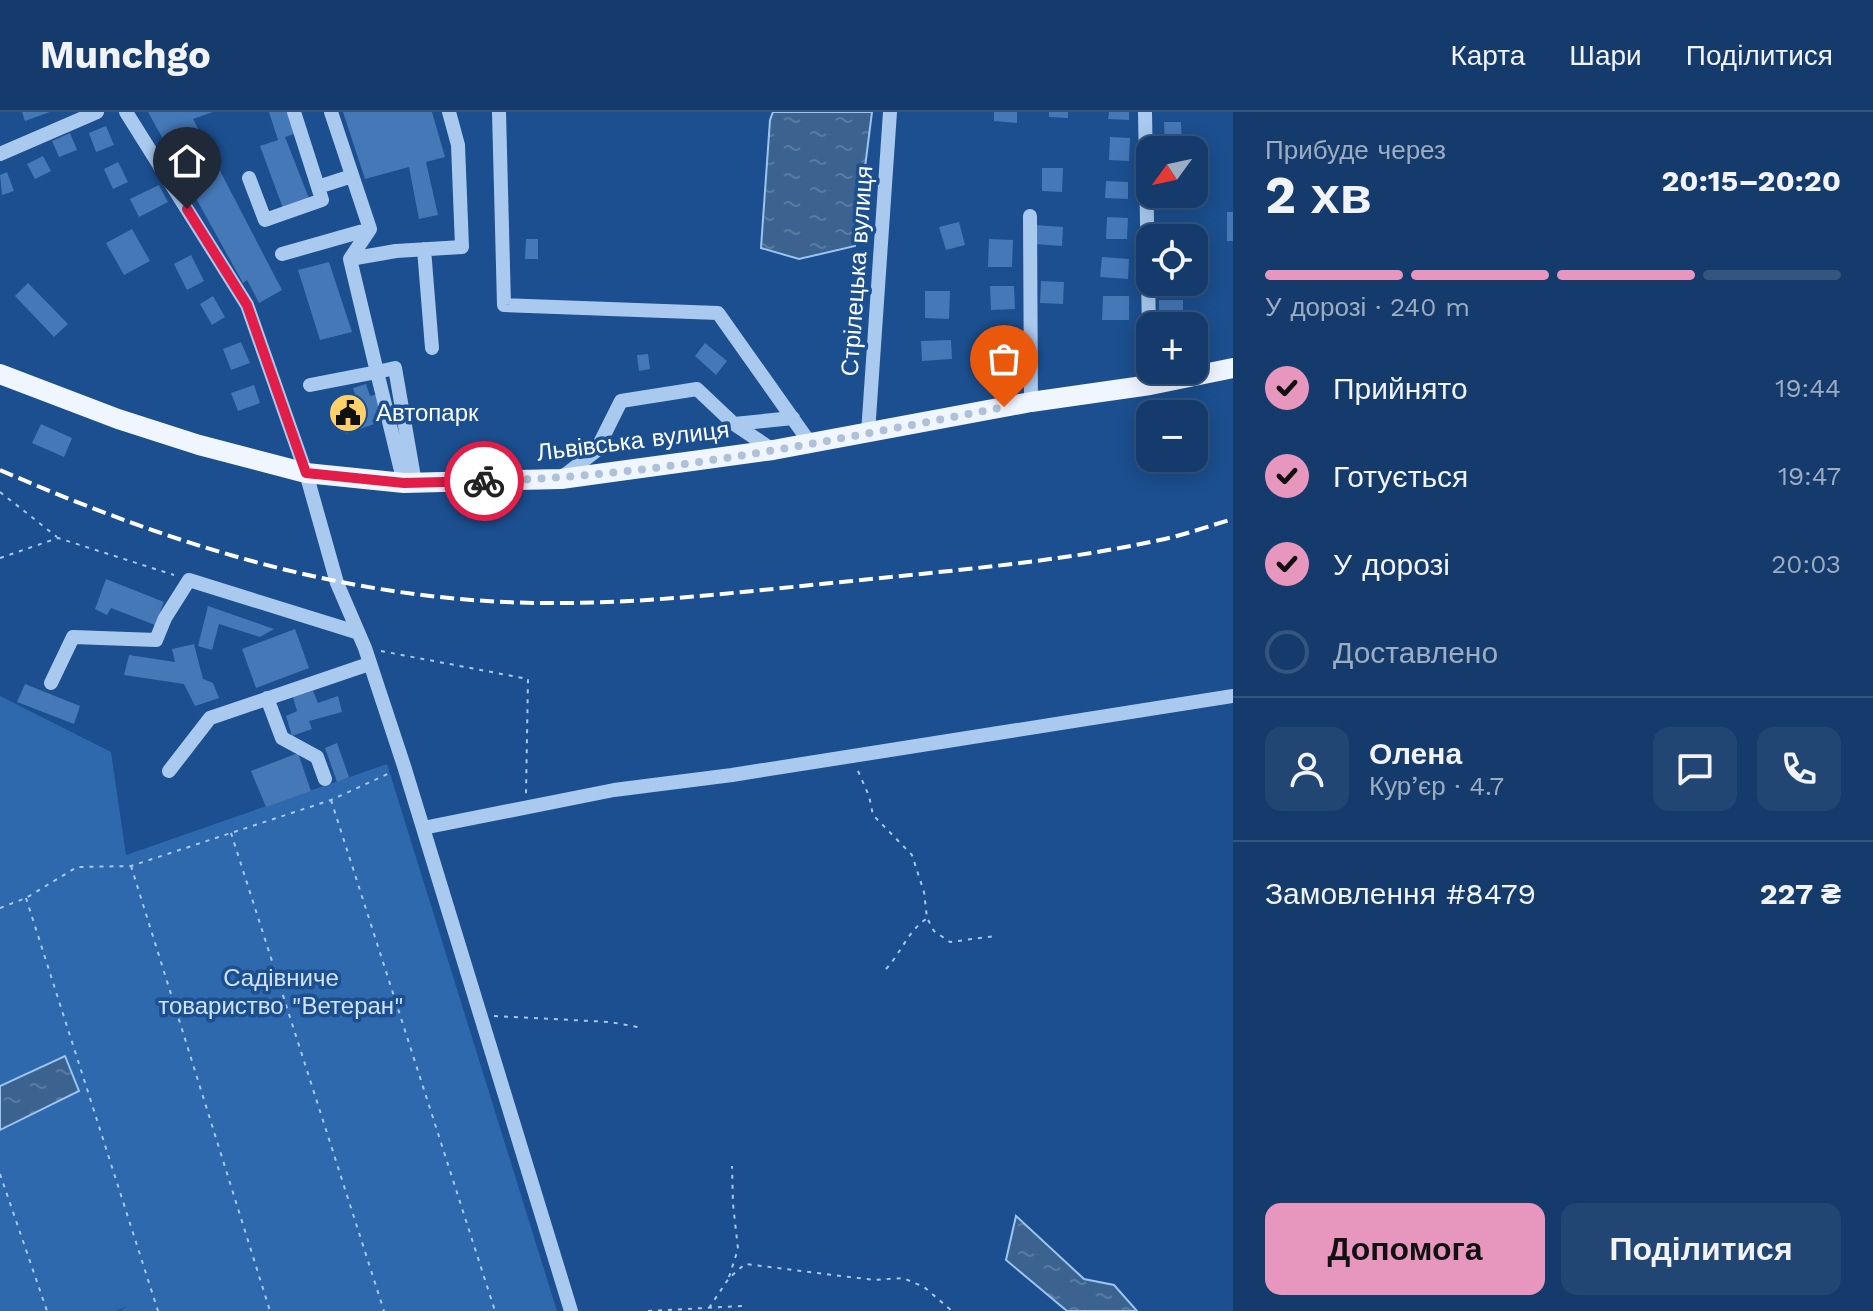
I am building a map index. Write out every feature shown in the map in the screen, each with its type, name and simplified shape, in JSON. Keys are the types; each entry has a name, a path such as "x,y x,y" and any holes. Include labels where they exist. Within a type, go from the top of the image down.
{"main road":[{"name":"Львівська вулиця","path":"0,374 158,432 306,473 410,483 561,479 773,450 1233,368"}],"street":[{"path":"0,154 97,112"},
{"path":"126,112 247,305 306,473 337,583 365,648 404,766 571,1311"},
{"path":"249,178 265,220 322,200 294,112"},
{"path":"331,112 370,229"},
{"path":"350,259 462,247 458,145 449,112"},
{"path":"499,112 504,305 718,313 810,443"},
{"name":"Стрілецька вулиця","path":"868,433 890,112"},
{"path":"1145,112 1150,385"},
{"path":"318,187 352,176"},
{"path":"1030,216 1031,402"},
{"path":"282,254 370,229"},
{"path":"370,229 350,259 377,372 410,483"},
{"path":"424,249 432,348"},
{"path":"310,385 377,372"},
{"path":"561,479 596,451 621,401 697,389 734,424 773,450"},
{"path":"734,424 793,418"},
{"path":"51,683 73,637 156,640 165,618 189,580 356,632"},
{"path":"169,771 210,718 369,664"},
{"path":"423,828 614,790 732,775 1233,696"},
{"path":"267,698 282,738 317,757 325,779"}],"path":[{"path":"0,492 58,538 189,580"},
{"path":"0,558 58,538"},
{"path":"365,648 528,679 526,807"},
{"path":"850,756 869,796 873,815 912,855 924,892 927,918 934,931 950,942 995,936"},
{"path":"0,908 26,898 77,867 131,866 331,800 404,766"},
{"path":"331,800 495,1311"},
{"path":"231,833 384,1311"},
{"path":"131,866 270,1311"},
{"path":"26,898 158,1311"},
{"path":"886,969 897,957 915,926 927,918"},
{"path":"481,1016 610,1022 638,1027"},
{"path":"729,1278 738,1249 732,1166"},
{"path":"0,1174 47,1311"},
{"path":"709,1308 729,1278 745,1264 874,1280 903,1278 924,1287 952,1311"},
{"path":"648,1311 742,1306 744,1311"}],"green space":[{"name":"Садівниче товариство \"Ветеран\"","path":"0,696 111,752 126,855 387,764 557,1311 120,1311 128,1306 116,1311 0,1311"}],"water":[{"path":"773,112 872,112 855,246 799,259 761,248"},
{"path":"65,1056 79,1091 0,1130 0,1086"},
{"path":"1016,1216 1084,1279 1114,1285 1137,1311 1067,1311 1006,1260"}],"building":[{"path":"22,112 50,112 25,121"},
{"path":"148,112 213,112 193,119 282,290 259,303 247,280 243,283"},
{"path":"269,112 287,112 294,134 285,137 310,201 284,211 260,146 278,140"},
{"path":"343,112 432,112 445,157 426,162 438,215 419,219 409,167 365,179"},
{"path":"994,112 1017,112 1017,123 994,121"},
{"path":"1049,112 1068,112 1068,118 1049,117"},
{"path":"1109,112 1129,112 1129,120 1108,119"},
{"path":"1164,122 1181,122 1182,136 1165,136"},
{"path":"106,126 114,145 96,152 89,133"},
{"path":"70,133 77,150 59,157 52,141"},
{"path":"1110,137 1130,138 1129,161 1109,160"},
{"path":"43,156 51,171 35,179 27,164"},
{"path":"118,162 128,182 113,189 104,169"},
{"path":"1042,168 1063,168 1062,192 1042,191"},
{"path":"7,172 14,191 2,195 0,175"},
{"path":"1106,181 1128,182 1128,199 1105,198"},
{"path":"159,185 168,202 139,217 130,199"},
{"path":"1227,212 1233,212 1233,241 1227,241"},
{"path":"1107,217 1128,218 1127,239 1106,239"},
{"path":"959,222 965,245 946,250 939,227"},
{"path":"1035,225 1063,227 1062,246 1034,244"},
{"path":"132,229 150,261 124,275 106,243"},
{"path":"526,239 538,239 538,259 525,259"},
{"path":"989,239 1013,240 1012,267 988,267"},
{"path":"191,255 204,281 187,290 174,264"},
{"path":"1102,257 1129,259 1128,279 1100,277"},
{"path":"329,262 352,332 320,340 298,270"},
{"path":"1041,281 1064,282 1063,304 1040,303"},
{"path":"28,283 68,324 54,337 15,296"},
{"path":"990,286 1014,286 1015,309 991,310"},
{"path":"925,291 950,291 949,319 925,318"},
{"path":"213,296 225,317 212,325 200,304"},
{"path":"1103,296 1129,296 1129,320 1102,320"},
{"path":"1159,300 1183,300 1183,312 1159,312"},
{"path":"1012,338 1013,349 992,351 991,339"},
{"path":"951,340 952,359 922,361 921,341"},
{"path":"241,342 250,363 231,370 223,349"},
{"path":"705,343 727,361 716,375 695,356"},
{"path":"648,354 650,369 639,371 637,355"},
{"path":"366,384 370,396 386,392 394,417 346,434 335,408 357,401 353,388"},
{"path":"254,385 260,403 238,411 231,393"},
{"path":"41,424 72,438 64,457 32,443"},
{"path":"106,579 164,602 155,625 111,608 107,615 95,609"},
{"path":"208,606 274,629 260,637 219,624 212,650 198,646"},
{"path":"295,629 309,668 256,688 242,649"},
{"path":"194,644 203,679 213,683 219,698 195,706 184,684 124,675 129,655 175,662 172,649"},
{"path":"25,684 80,706 74,724 17,702"},
{"path":"313,691 318,703 338,696 342,712 309,721 312,729 292,736 286,716 297,711 293,697"},
{"path":"337,743 349,777 337,782 325,748"},
{"path":"298,753 311,791 266,807 251,771"}],"railway":[{"path":"0,470 138,525 277,568 420,595 494,601 569,603 640,600 968,569 1122,548 1233,519"}],"way so far":[{"path":"484,481 561,479 773,450 1004,407"}],"place":[{"name":"Автопарк","path":"348,413"}],"route":[{"path":"187,209 247,305 306,473 404,483 484,481"}]}
